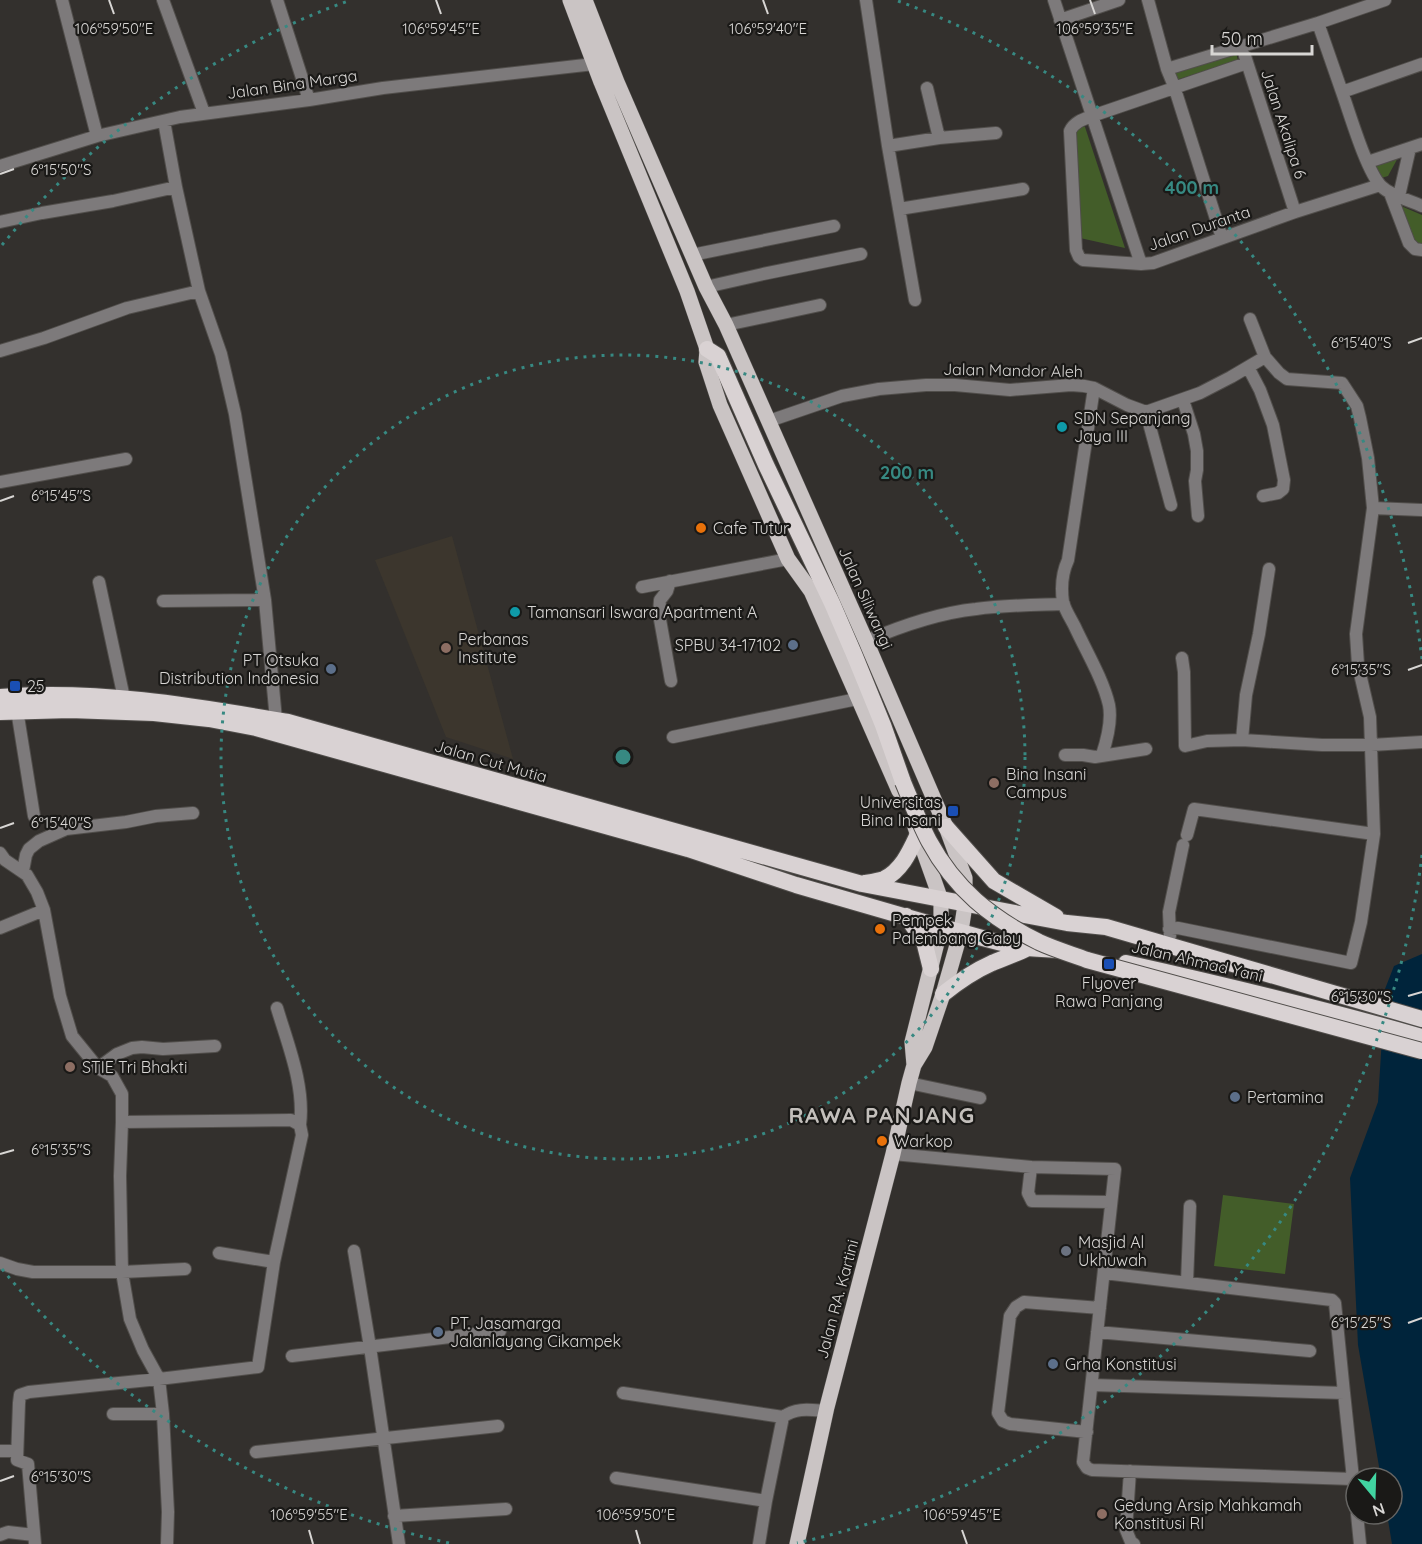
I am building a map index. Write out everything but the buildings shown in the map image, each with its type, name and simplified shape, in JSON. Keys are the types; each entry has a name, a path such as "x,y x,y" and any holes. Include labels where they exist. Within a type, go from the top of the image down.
{"highway":[{"path":"707,349 718,356 766,465 832,603 883,725 903,782 929,841 945,866 970,897 1005,924 1041,943 1087,960 1422,1051"},
{"name":"Jalan Cut Mutia","path":"0,698 58,696 124,698 195,706 276,720 862,884 965,904"},
{"name":"Jalan Cut Mutia","path":"0,712 70,710 154,713 209,719 256,728 687,849 796,885 961,931"},
{"path":"944,823 994,881 1067,923"},
{"path":"862,884 884,879 899,869 910,850 916,829"},
{"name":"Jalan Ahmad Yani","path":"965,904 1067,923 1106,927 1422,1019"},
{"path":"906,916 924,941 931,969"},
{"name":"Jalan Ahmad Yani","path":"961,931 1028,948 1096,956 1215,983 1422,1037"},
{"path":"943,994 970,974 1028,948"}],"main road":[{"path":"570,0 601,62 687,291 707,349 706,362 720,405 788,559 811,591 916,829 940,900 941,927"},
{"path":"585,0 601,62"},
{"name":"Jalan Siliwangi","path":"601,62 726,325 944,823 965,878 965,904 961,931"},
{"path":"916,829 924,831 944,823"},
{"name":"Jalan RA. Kartini","path":"914,1065 912,1042 941,927"},
{"name":"Jalan RA. Kartini","path":"797,1544 826,1412 893,1154 909,1083 914,1065 925,1047 961,931"}],"street":[{"path":"62,0 97,136"},
{"path":"163,0 204,113"},
{"path":"277,0 309,100"},
{"path":"866,0 888,146 915,300"},
{"path":"1054,0 1141,264"},
{"path":"1060,20 1119,0"},
{"path":"1148,0 1167,69 1222,238"},
{"path":"1167,69 1385,0"},
{"path":"1318,22 1368,162 1380,184 1394,194 1422,206"},
{"name":"Jalan Akalipa 6","path":"1242,46 1295,212"},
{"name":"Jalan Bina Marga","path":"0,164 97,136 204,113 383,88 601,62"},
{"path":"1092,116 1174,86 1247,63"},
{"path":"1342,92 1422,64"},
{"path":"927,88 939,138"},
{"name":"Jalan Duranta","path":"1092,116 1077,123 1070,131 1076,250 1083,260 1141,264 1167,258 1380,184"},
{"path":"164,121 176,187 200,291 221,354 235,414 265,600 276,720"},
{"path":"888,146 939,138 996,133"},
{"path":"1368,162 1416,146"},
{"path":"1416,146 1394,194 1409,243 1415,249 1422,250"},
{"path":"0,222 176,187"},
{"path":"899,209 1023,189"},
{"path":"692,255 834,226"},
{"path":"706,287 861,254"},
{"path":"0,351 128,308 200,291"},
{"path":"726,325 820,305"},
{"path":"1169,929 1178,928 1351,963 1374,834 1370,717 1358,665 1356,634 1373,508 1368,458 1360,418 1357,406 1342,383 1287,379 1279,373 1265,357 1250,319"},
{"path":"1171,505 1146,412 1183,400 1221,383 1265,357"},
{"path":"1248,367 1273,424 1284,480 1283,489 1278,493 1263,496"},
{"name":"Jalan Mandor Aleh","path":"769,421 842,396 865,391 955,385 1010,390 1071,386 1094,388 1146,412"},
{"path":"1094,388 1068,560 1063,570 1062,589 1064,604 1109,705 1110,722 1102,755"},
{"path":"1183,400 1197,451 1195,481 1198,516"},
{"path":"0,482 126,459"},
{"path":"1373,508 1422,510"},
{"path":"642,587 788,559"},
{"path":"1242,740 1246,695 1269,568"},
{"path":"670,581 668,591 660,600 659,614 670,681"},
{"path":"99,582 124,698"},
{"path":"163,601 265,600"},
{"path":"866,641 901,626 946,614 975,609 1064,604"},
{"path":"1182,658 1185,746 1207,741 1242,740 1322,745 1422,742"},
{"path":"673,736 857,699"},
{"path":"17,710 34,816"},
{"path":"1065,755 1095,757 1146,749"},
{"path":"1172,946 1168,912 1194,809 1374,834"},
{"path":"23,871 29,849 39,840 66,829 194,813"},
{"path":"0,854 27,875 37,892 44,910 60,996 72,1036 98,1068 112,1076 122,1094 120,1176 122,1272 130,1319 159,1379 168,1512 167,1544"},
{"path":"0,928 44,910"},
{"path":"0,1535 8,1532 35,1539 28,1464 17,1460 20,1395 29,1392 258,1367 274,1262 302,1135 299,1084 277,1008"},
{"path":"98,1068 117,1054 132,1048 215,1046"},
{"path":"909,1083 980,1098"},
{"path":"122,1122 291,1120 300,1125"},
{"path":"893,1154 1031,1167 1115,1169 1083,1462 1087,1468 1344,1479"},
{"path":"1031,1167 1028,1193 1032,1201 1111,1202"},
{"path":"1187,1282 1190,1206"},
{"path":"354,1251 399,1544"},
{"path":"219,1253 274,1262"},
{"path":"0,1263 33,1272 185,1269"},
{"path":"1104,1273 1332,1300 1335,1303 1352,1466"},
{"path":"1087,1432 1010,1424 1003,1421 998,1413 1010,1316 1016,1307 1024,1302 1100,1308"},
{"path":"292,1356 500,1331"},
{"path":"1097,1332 1310,1351"},
{"path":"1092,1385 1344,1393"},
{"path":"623,1393 783,1417"},
{"path":"759,1544 783,1417 791,1411 826,1412"},
{"path":"113,1414 163,1414"},
{"path":"256,1452 498,1426"},
{"path":"0,1451 17,1451"},
{"path":"1130,1471 1126,1530 1134,1544"},
{"path":"615,1478 766,1501"},
{"path":"394,1516 506,1509"},
{"path":"801,1521 804,1544"},
{"path":"1358,1526 1360,1544"}],"shaded area":[{"name":"Perbanas Institute","path":"452,536 513,759 446,737 375,560"}],"green space":[{"path":"1236,53 1238,60 1173,81 1171,74"},
{"path":"1081,125 1085,127 1125,248 1080,238 1070,130"},
{"path":"1400,154 1388,176 1378,179 1370,166"},
{"path":"1401,206 1422,215 1422,248 1410,247"},
{"path":"1223,1195 1294,1204 1285,1274 1214,1266"}],"water":[{"path":"1422,954 1422,1544 1392,1544 1389,1526 1404,1526 1404,1466 1379,1466 1358,1345 1350,1178 1378,1102 1385,989 1394,966"}],"place":[{"name":"SDN Sepanjang Jaya III","path":"1062,427"},
{"name":"Cafe Tutur","path":"701,528"},
{"name":"Tamansari Iswara Apartment A","path":"515,612"},
{"name":"SPBU 34-17102","path":"793,645"},
{"name":"Perbanas Institute","path":"446,648"},
{"name":"PT Otsuka Distribution Indonesia","path":"331,669"},
{"name":"25","path":"15,686"},
{"name":"Bina Insani Campus","path":"994,783"},
{"name":"Universitas Bina Insani","path":"953,811"},
{"name":"Pempek Palembang Gaby","path":"880,929"},
{"name":"Flyover Rawa Panjang","path":"1109,964"},
{"name":"STIE Tri Bhakti","path":"70,1067"},
{"name":"Pertamina","path":"1235,1097"},
{"name":"Warkop","path":"882,1141"},
{"name":"Masjid Al Ukhuwah","path":"1066,1251"},
{"name":"PT. Jasamarga Jalanlayang Cikampek","path":"438,1332"},
{"name":"Grha Konstitusi","path":"1053,1364"},
{"name":"Gedung Arsip Mahkamah Konstitusi RI","path":"1102,1514"}],"district":[{"name":"RAWA PANJANG","path":"882,1115"}]}
